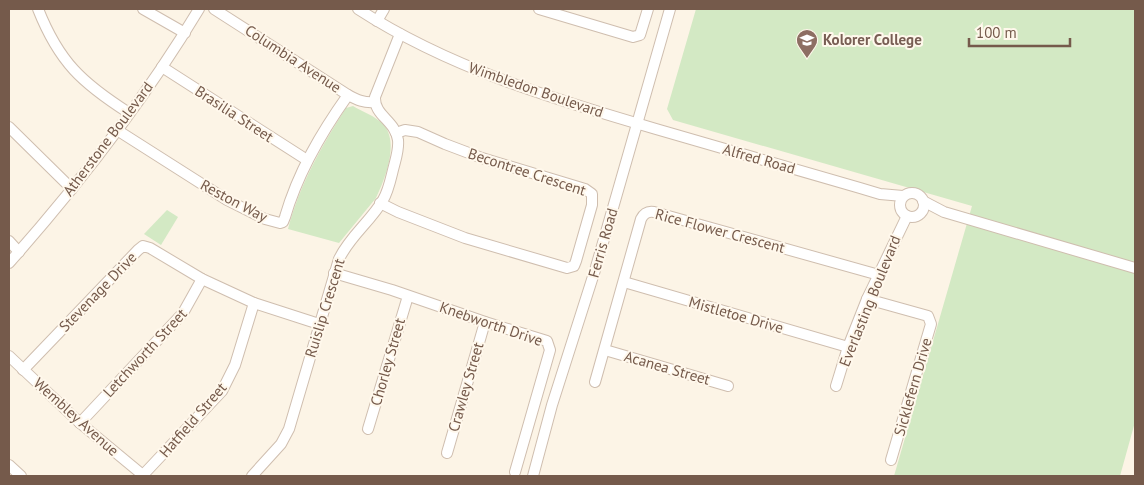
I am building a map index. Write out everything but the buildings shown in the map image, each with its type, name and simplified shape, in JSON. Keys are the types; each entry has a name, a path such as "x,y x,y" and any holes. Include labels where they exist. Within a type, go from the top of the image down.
{"street":[{"path":"38,9 56,49 72,69 102,96 129,113"},
{"path":"143,9 185,32"},
{"name":"Atherstone Boulevard","path":"9,263 72,190 117,130 162,68 199,9"},
{"name":"Columbia Avenue","path":"214,9 348,95 359,101 375,102"},
{"name":"Wimbledon Boulevard","path":"358,9 400,34 494,78 637,124"},
{"path":"377,21 384,9"},
{"path":"539,9 633,37 640,36 648,9"},
{"name":"Ferris Road","path":"533,476 552,405 596,267 670,9"},
{"path":"396,133 391,123 378,112 375,102 378,89 400,34"},
{"name":"Brasilia Street","path":"162,68 307,160"},
{"name":"Reston Way","path":"117,130 228,200 276,223 283,222 294,188 307,160 348,95"},
{"name":"Alfred Road","path":"637,124 880,194 903,196"},
{"path":"9,127 72,190"},
{"name":"Becontree Crescent","path":"380,203 465,238 567,268 574,266 576,261 592,205 592,194 585,189 482,158 418,132 410,130 396,133"},
{"name":"Ruislip Crescent","path":"252,476 282,444 289,429 342,251 380,203 387,190 398,151 396,133"},
{"path":"923,201 923,209 914,217 906,216 901,211 900,203 903,196 914,193 921,197 923,201 944,212 1135,268"},
{"name":"Alfred Road","path":"880,194 900,207"},
{"name":"Rice Flower Crescent","path":"595,382 642,216 646,213 650,212 879,275"},
{"path":"921,212 944,212"},
{"name":"Everlasting Boulevard","path":"836,386 848,347 867,299 906,216"},
{"path":"9,241 19,252"},
{"name":"Stevenage Drive","path":"23,370 143,246 150,248 202,280 254,302 319,324"},
{"name":"Knebworth Drive","path":"334,274 547,341 550,347 515,472"},
{"name":"Letchworth Street","path":"80,423 183,313 202,280"},
{"name":"Mistletoe Drive","path":"624,282 848,347"},
{"name":"Chorley Street","path":"368,429 408,296"},
{"name":"Sicklefern Drive","path":"867,299 928,316 931,324 891,460"},
{"name":"Hatfield Street","path":"144,476 222,391 236,365 254,302"},
{"name":"Crawley Street","path":"447,453 485,322"},
{"name":"Acanea Street","path":"605,350 728,386"},
{"name":"Wembley Avenue","path":"9,356 80,423 144,476"},
{"path":"9,465 21,476"}],"green space":[{"path":"696,9 1135,9 1135,422 1120,476 894,476 972,206 673,120 667,109"},
{"path":"353,106 380,121 388,132 390,140 391,150 387,171 376,198 339,243 288,229 305,181 320,152 346,108"},
{"path":"167,210 178,217 161,245 144,234"}],"place":[{"name":"Kolorer College","path":"807,59"}]}
